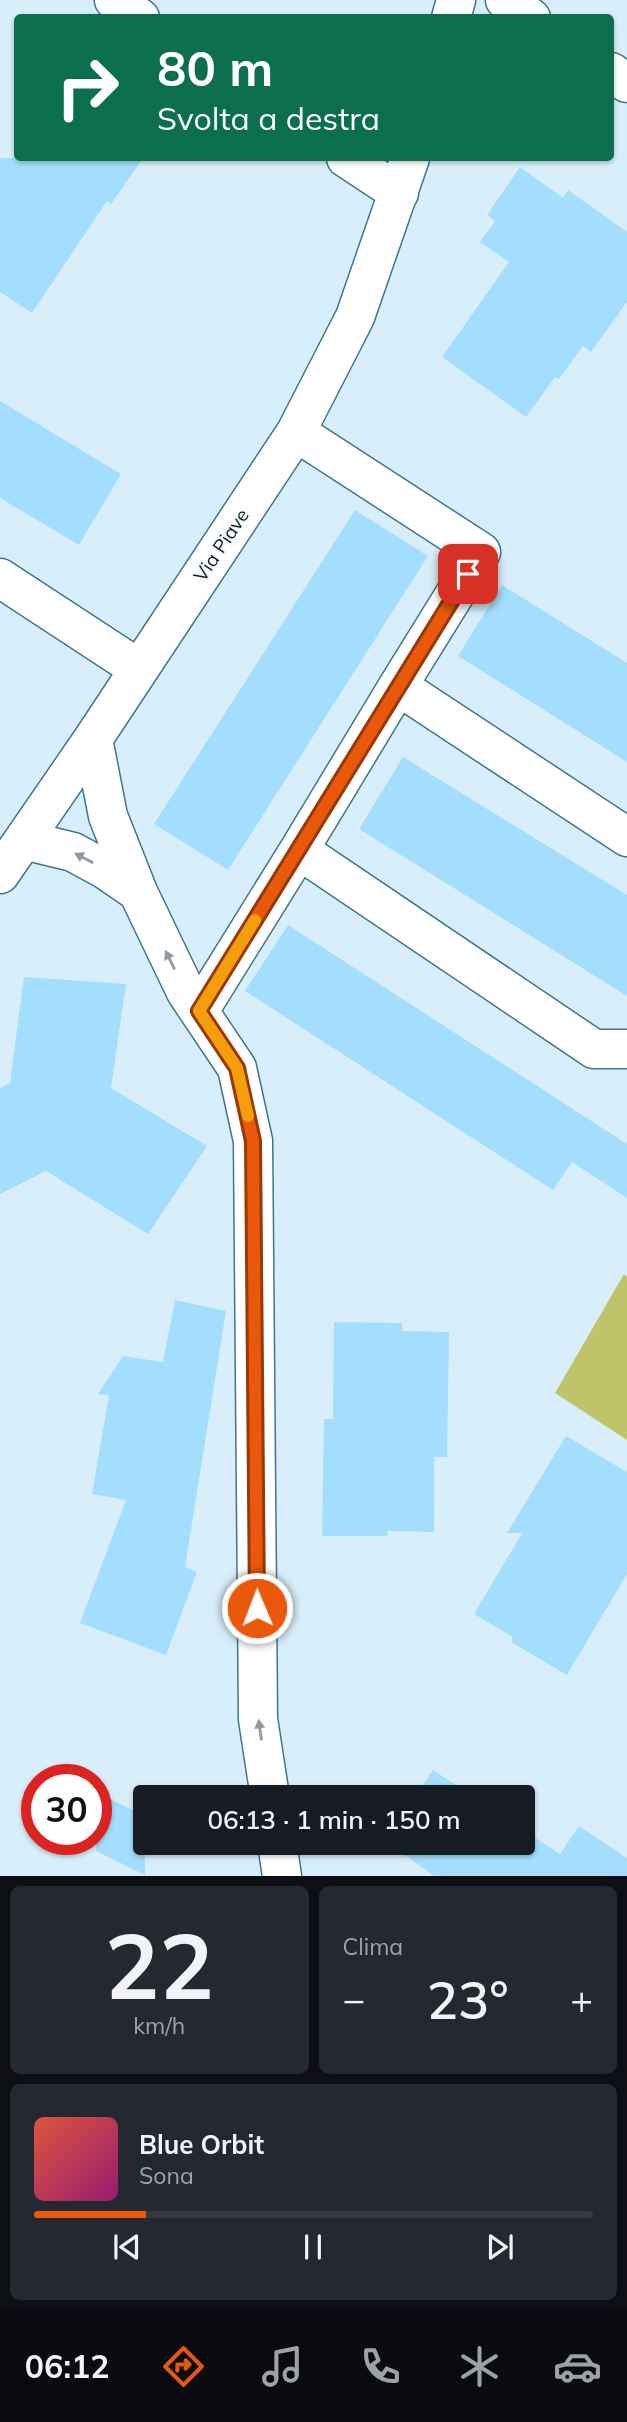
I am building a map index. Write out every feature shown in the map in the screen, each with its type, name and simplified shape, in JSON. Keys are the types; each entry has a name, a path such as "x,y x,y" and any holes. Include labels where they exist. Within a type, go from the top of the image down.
{"street":[{"path":"114,0 134,14"},
{"path":"505,0 525,14"},
{"path":"351,161 399,193"},
{"name":"Via Piave","path":"0,874 93,739 296,432 355,317 409,161"},
{"path":"199,1011 481,552 296,432"},
{"path":"0,578 139,669"},
{"path":"398,686 627,837"},
{"path":"93,739 108,816 138,892 186,992 237,1068 253,1141 258,1718 268,1785"},
{"path":"24,840 73,852 138,892"},
{"path":"299,850 594,1049 627,1049"},
{"path":"279,1855 282,1876"}],"green space":[{"path":"624,1274 627,1277 627,1440 555,1393"}],"building":[{"path":"0,158 14,158 14,161 141,161 111,204 107,201 32,313 0,292"},
{"path":"520,167 563,198 568,190 627,232 627,302 591,352 583,346 559,379 555,377 526,417 442,357 509,262 480,242 495,221 487,215"},
{"path":"0,401 121,474 79,545 0,498"},
{"path":"355,510 428,556 228,870 154,824"},
{"path":"502,585 627,663 627,762 458,656"},
{"path":"403,757 627,895 627,996 359,829"},
{"path":"288,925 627,1144 627,1198 572,1162 553,1190 245,991"},
{"path":"24,977 126,984 111,1088 207,1146 148,1234 46,1171 0,1194 0,1088 10,1083"},
{"path":"175,1300 226,1311 185,1567 197,1572 166,1655 80,1623 126,1500 92,1494 109,1395 98,1394 123,1356 163,1362"},
{"path":"334,1322 402,1323 402,1331 449,1332 447,1457 434,1457 434,1532 387,1531 388,1536 322,1536 324,1419 333,1419"},
{"path":"566,1436 627,1472 627,1574 567,1675 511,1642 513,1637 474,1614 522,1533 507,1533"},
{"path":"433,1770 456,1785 423,1785"},
{"path":"112,1800 133,1810 133,1855 145,1855 145,1875 104,1855 112,1855"},
{"path":"579,1826 627,1858 627,1876 434,1876 405,1855 535,1855 535,1838 560,1854"}],"slow traffic":[{"path":"248,1116 237,1068 199,1011 255,920"}],"route":[{"path":"257,1608 253,1141 237,1068 199,1011 468,574"}]}
